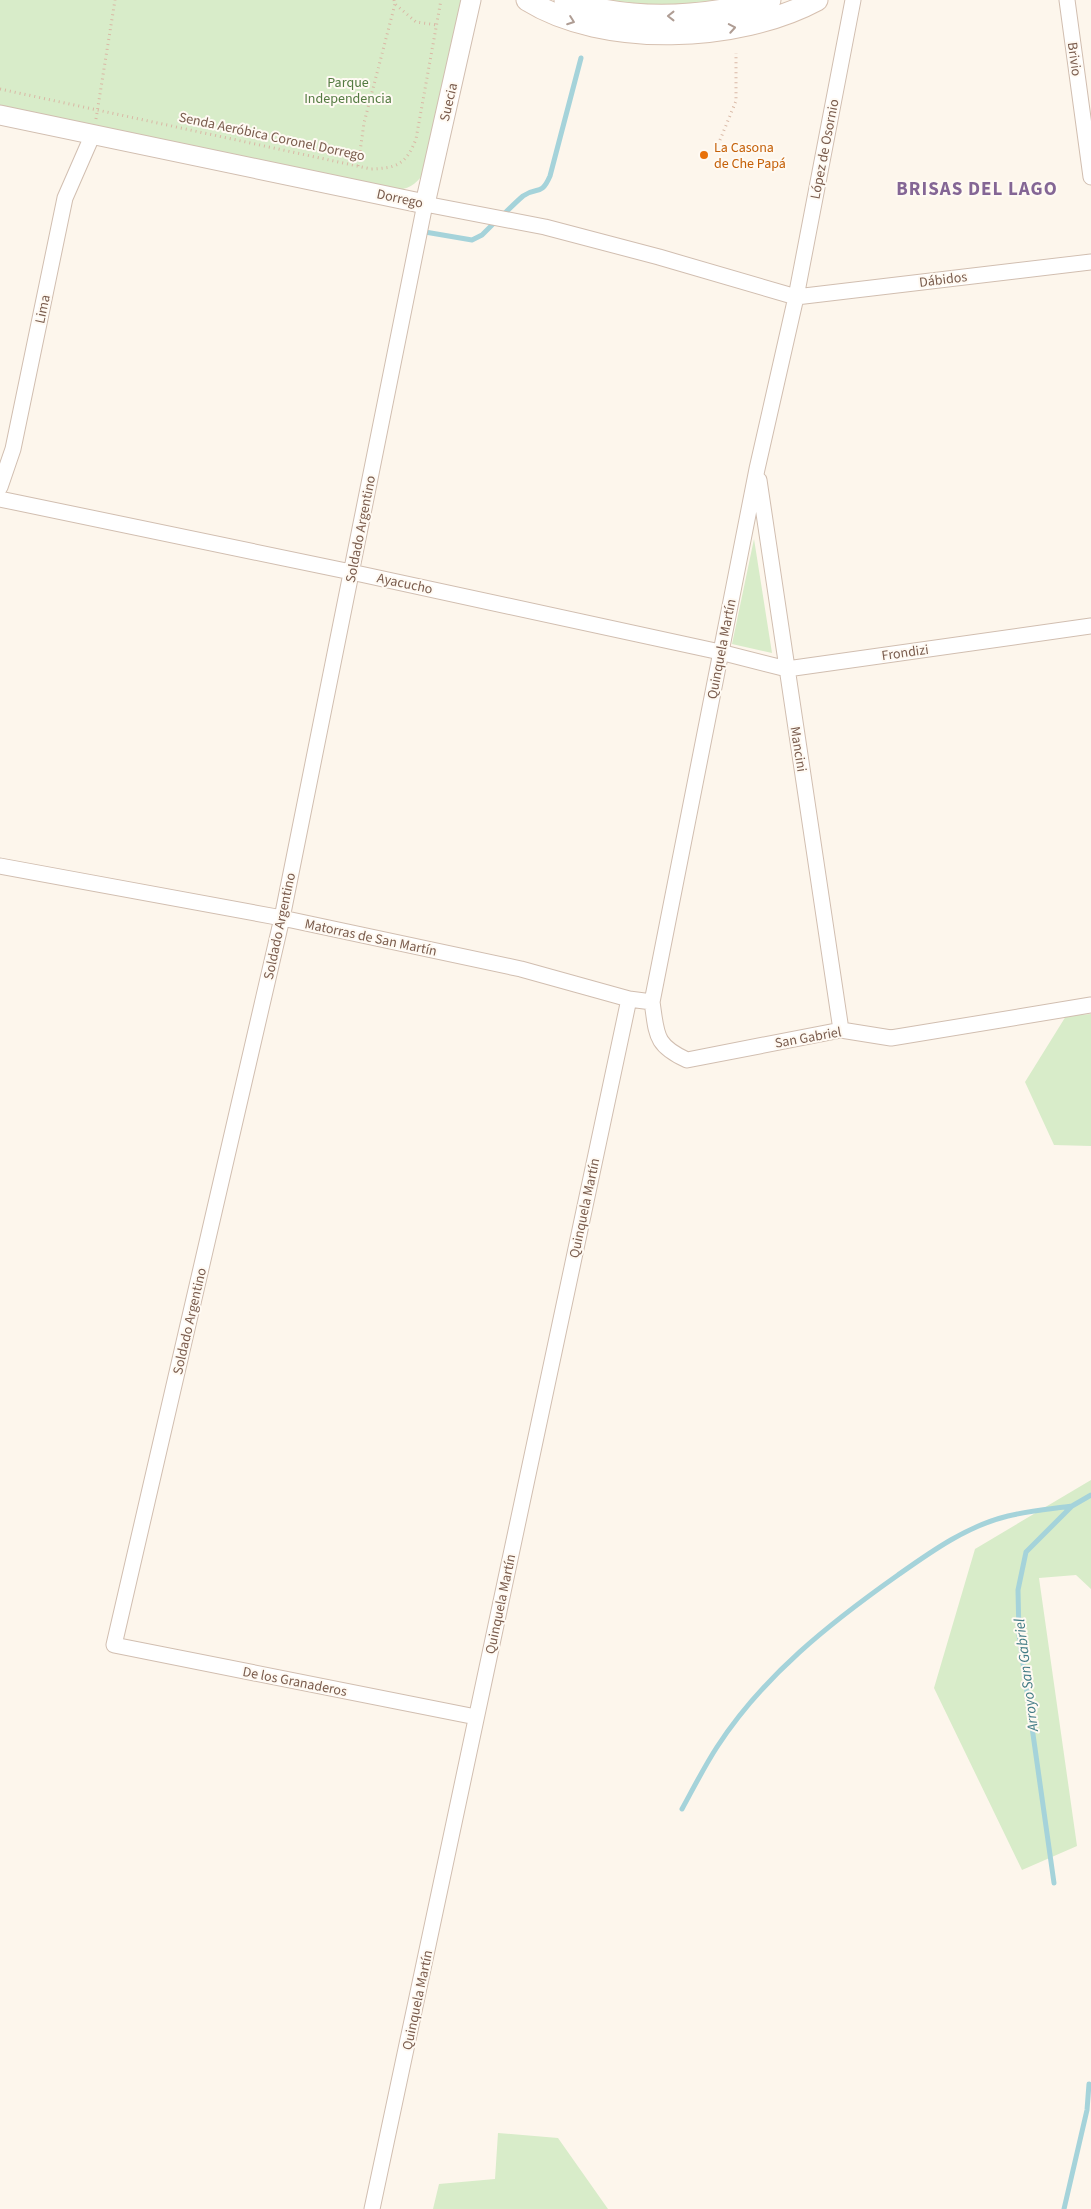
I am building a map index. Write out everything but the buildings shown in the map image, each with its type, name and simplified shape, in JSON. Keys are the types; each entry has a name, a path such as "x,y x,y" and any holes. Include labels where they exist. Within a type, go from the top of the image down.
{"main road":[{"path":"528,0 550,14 580,24 608,30 663,34 711,31 743,26 780,15 818,0"},
{"path":"565,0 611,12 665,16 708,14 770,0"}],"street":[{"name":"Suecia","path":"425,204 471,0"},
{"name":"López de Osornio","path":"796,297 853,0"},
{"name":"Brivio","path":"1067,0 1091,177"},
{"name":"Dorrego","path":"0,115 425,204 545,227 659,257 796,297"},
{"name":"Lima","path":"0,487 4,449 65,198 93,134"},
{"name":"Soldado Argentino","path":"114,1644 282,918 425,204"},
{"name":"Dábidos","path":"796,297 1091,262"},
{"name":"Quinquela Martín","path":"652,1002 757,469 796,297"},
{"name":"Mancini","path":"757,469 841,1030"},
{"name":"Ayacucho","path":"0,499 351,572 720,652"},
{"name":"Frondizi","path":"720,652 787,669 1091,626"},
{"name":"Matorras de San Martín","path":"0,866 282,918 521,969 629,998 652,1002"},
{"name":"Quinquela Martín","path":"372,2209 629,998"},
{"name":"San Gabriel","path":"652,1002 657,1037 671,1052 687,1060 841,1030 891,1038 1091,1005"},
{"name":"De los Granaderos","path":"114,1644 476,1717"}],"path":[{"path":"93,134 115,0"},
{"name":"Senda Aeróbica Coronel Dorrego","path":"0,88 371,170 391,168 403,162 412,151 416,139 440,0"},
{"path":"358,166 364,123 394,2 416,22 437,25"},
{"path":"720,140 736,101 736,53"}],"green space":[{"name":"Parque Independencia","path":"0,0 461,0 461,3 426,170 414,184 398,190 0,108"},
{"path":"607,0 736,0 704,5 672,6"},
{"path":"754,539 772,653 732,644"},
{"path":"1091,1014 1091,1146 1054,1145 1025,1082 1066,1016"},
{"path":"1091,1480 1091,1589 1076,1575 1039,1578 1077,1846 1022,1870 934,1688 975,1549"},
{"path":"498,2133 558,2138 608,2209 433,2209 439,2184 495,2179"}],"waterway":[{"path":"502,216 523,196 541,189 547,182 581,58"},
{"path":"425,232 472,240 482,235 496,221"},
{"name":"Arroyo San Gabriel","path":"1054,1883 1019,1635 1018,1590 1026,1552 1072,1506 1091,1495"},
{"path":"682,1809 717,1747 755,1697 799,1652 848,1612 924,1557 950,1540 978,1526 1008,1516 1072,1506"},
{"name":"Arroyo San Gabriel","path":"1064,2209 1087,2110 1089,2084"}],"place":[{"name":"La Casona de Che Papá","path":"704,155"}],"district":[{"name":"BRISAS DEL LAGO","path":"977,188"}]}
